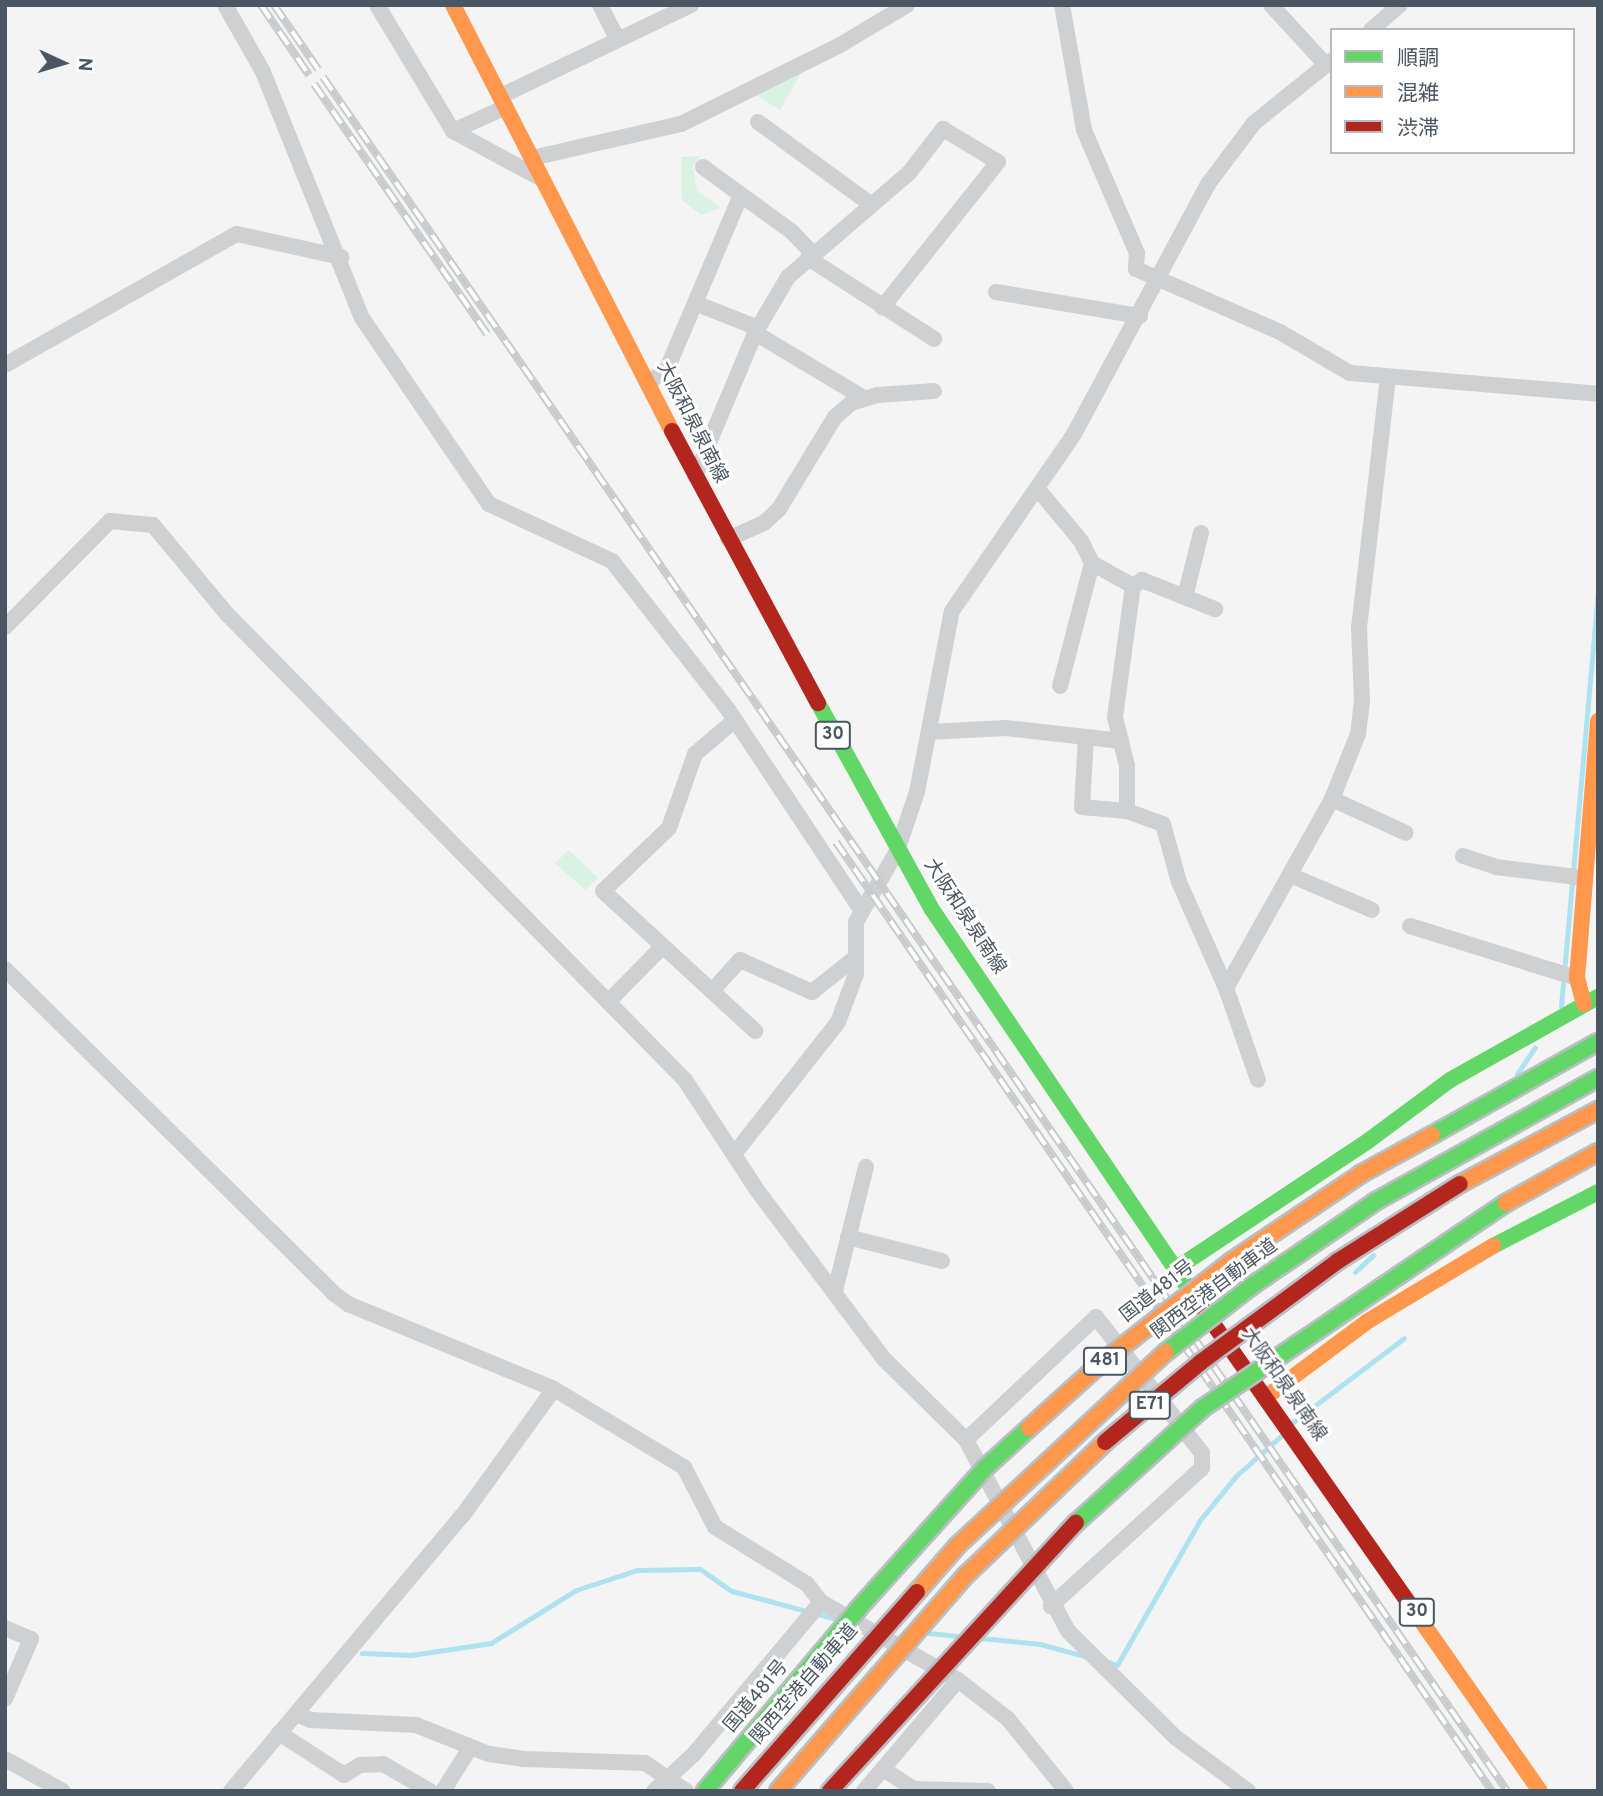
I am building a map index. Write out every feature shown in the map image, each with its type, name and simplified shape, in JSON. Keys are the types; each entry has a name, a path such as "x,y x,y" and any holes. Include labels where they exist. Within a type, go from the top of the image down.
{"main road":[{"name":"大阪和泉泉南線","path":"453,5 728,539 897,851 931,908 1540,1791"},
{"path":"1177,1268 1368,1141 1450,1080 1591,1001 1577,978 1598,721"},
{"name":"国道481号","path":"705,1791 858,1609 985,1468 1100,1364 1232,1261 1361,1174 1598,1042"},
{"name":"関西空港自動車道","path":"742,1791 957,1546 1149,1365 1253,1285 1376,1201 1598,1078"},
{"name":"E71","path":"778,1791 966,1575 1080,1464 1201,1362 1338,1261 1439,1196 1598,1110"},
{"path":"830,1791 1055,1542 1203,1408 1497,1208 1598,1152"},
{"path":"1266,1397 1368,1321 1469,1259 1598,1192"}],"street":[{"path":"225,5 263,72 341,257 362,318 489,504 612,561 668,628 735,720 862,912"},
{"path":"377,5 453,131 543,180"},
{"path":"600,5 618,40"},
{"path":"453,131 503,101 618,40 691,5"},
{"path":"532,158 681,124 841,45 907,5"},
{"path":"1062,5 1066,45 1092,155 1137,254 1136,269 1158,282 1280,332 1350,373 1598,394"},
{"path":"735,1153 838,1023 856,974 856,922 897,851 917,792 952,611 1074,434 1140,316 1208,184 1246,134 1329,62 1271,5"},
{"path":"1373,28 1401,5"},
{"path":"758,122 869,203"},
{"path":"695,476 756,331 788,276 869,203 909,173 943,129 998,162 882,308"},
{"path":"703,167 792,232 811,256 882,308 934,339"},
{"path":"648,383 667,369 741,195"},
{"path":"5,365 237,234 341,257"},
{"path":"996,292 1140,316"},
{"path":"695,303 756,331 864,398"},
{"path":"1226,988 1332,799 1358,734 1362,702 1359,628 1388,377"},
{"path":"728,539 764,523 779,509 835,417 864,398 934,391"},
{"path":"1037,488 1081,541 1092,563 1133,586"},
{"path":"5,627 110,521 153,526 227,614 685,1080 884,1359 966,1440 1051,1605 1068,1631 1175,1737 1225,1778 1248,1791"},
{"path":"1185,597 1201,533"},
{"path":"1060,686 1092,563"},
{"path":"1127,811 1127,766 1115,718 1133,586 1142,580 1215,609"},
{"path":"735,720 695,754 669,828 603,891 755,1031"},
{"path":"929,732 1006,728 1121,741"},
{"path":"1086,737 1082,807 1127,811 1163,824 1179,882 1226,988 1258,1080"},
{"path":"1332,799 1406,833"},
{"path":"1463,856 1496,867 1584,878"},
{"path":"1290,875 1372,910"},
{"path":"1410,926 1577,978"},
{"path":"608,1002 663,946"},
{"path":"712,991 740,960 812,992 856,957"},
{"path":"6,972 348,1304 554,1389 684,1467 715,1527 807,1584 821,1602 958,1680 1008,1719 1066,1791"},
{"path":"835,1291 866,1167"},
{"path":"848,1237 942,1261"},
{"path":"966,1440 1096,1317 1202,1453 1202,1468 1051,1605"},
{"path":"241,1788 279,1733 463,1515 554,1389"},
{"path":"654,1791 694,1754 821,1602"},
{"path":"5,1629 31,1639 5,1699"},
{"path":"864,1791 958,1680"},
{"path":"296,1714 311,1720 416,1725 470,1748 523,1759 624,1759 645,1763 686,1791"},
{"path":"279,1733 344,1776 360,1766 383,1764 430,1791"},
{"path":"443,1791 470,1748"},
{"path":"5,1759 63,1791"},
{"path":"883,1769 914,1789 988,1791"}],"green space":[{"path":"802,72 780,110 756,95"},
{"path":"701,156 693,166 697,191 721,208 701,215 682,200 681,157"},
{"path":"569,850 598,878 585,890 555,863"}],"waterway":[{"path":"1561,1006 1598,591"},
{"path":"1517,1074 1535,1047"},
{"path":"1355,1272 1373,1255"},
{"path":"1293,1422 1404,1338"},
{"path":"1108,1662 1117,1665 1200,1520 1237,1475 1282,1435"},
{"path":"362,1653 411,1655 491,1643 576,1590 637,1570 700,1569 732,1591 836,1619"},
{"path":"929,1633 957,1636"},
{"path":"981,1638 1040,1644 1088,1657"}],"railway":[{"path":"261,5 309,75"},
{"path":"274,5 318,69"},
{"path":"323,77 1507,1791"},
{"path":"314,84 487,334"},
{"path":"836,842 1492,1791"}],"traffic: fast":[{"path":"818,703 931,908 1205,1312"},
{"path":"1177,1268 1368,1141 1450,1080 1598,997"},
{"path":"1432,1135 1598,1042"},
{"path":"1166,1352 1253,1285 1376,1201 1598,1078"},
{"path":"1493,1246 1598,1192"},
{"path":"1076,1523 1203,1408 1506,1203"},
{"path":"705,1791 858,1609 985,1468 1029,1428"}],"traffic: slow":[{"path":"453,5 672,431"},
{"path":"1584,1004 1577,978 1598,721"},
{"path":"1460,1184 1598,1110"},
{"path":"1029,1428 1100,1364 1232,1261 1361,1174 1432,1135"},
{"path":"1506,1203 1598,1152"},
{"path":"1266,1397 1368,1321 1493,1246"},
{"path":"917,1592 957,1546 1166,1352"},
{"path":"778,1791 966,1575 1105,1442"},
{"path":"1415,1612 1540,1791"}],"traffic: jam":[{"path":"672,431 818,703"},
{"path":"1105,1442 1201,1362 1338,1261 1460,1184"},
{"path":"1205,1312 1415,1612"},
{"path":"830,1791 1076,1523"},
{"path":"742,1791 917,1592"}]}
